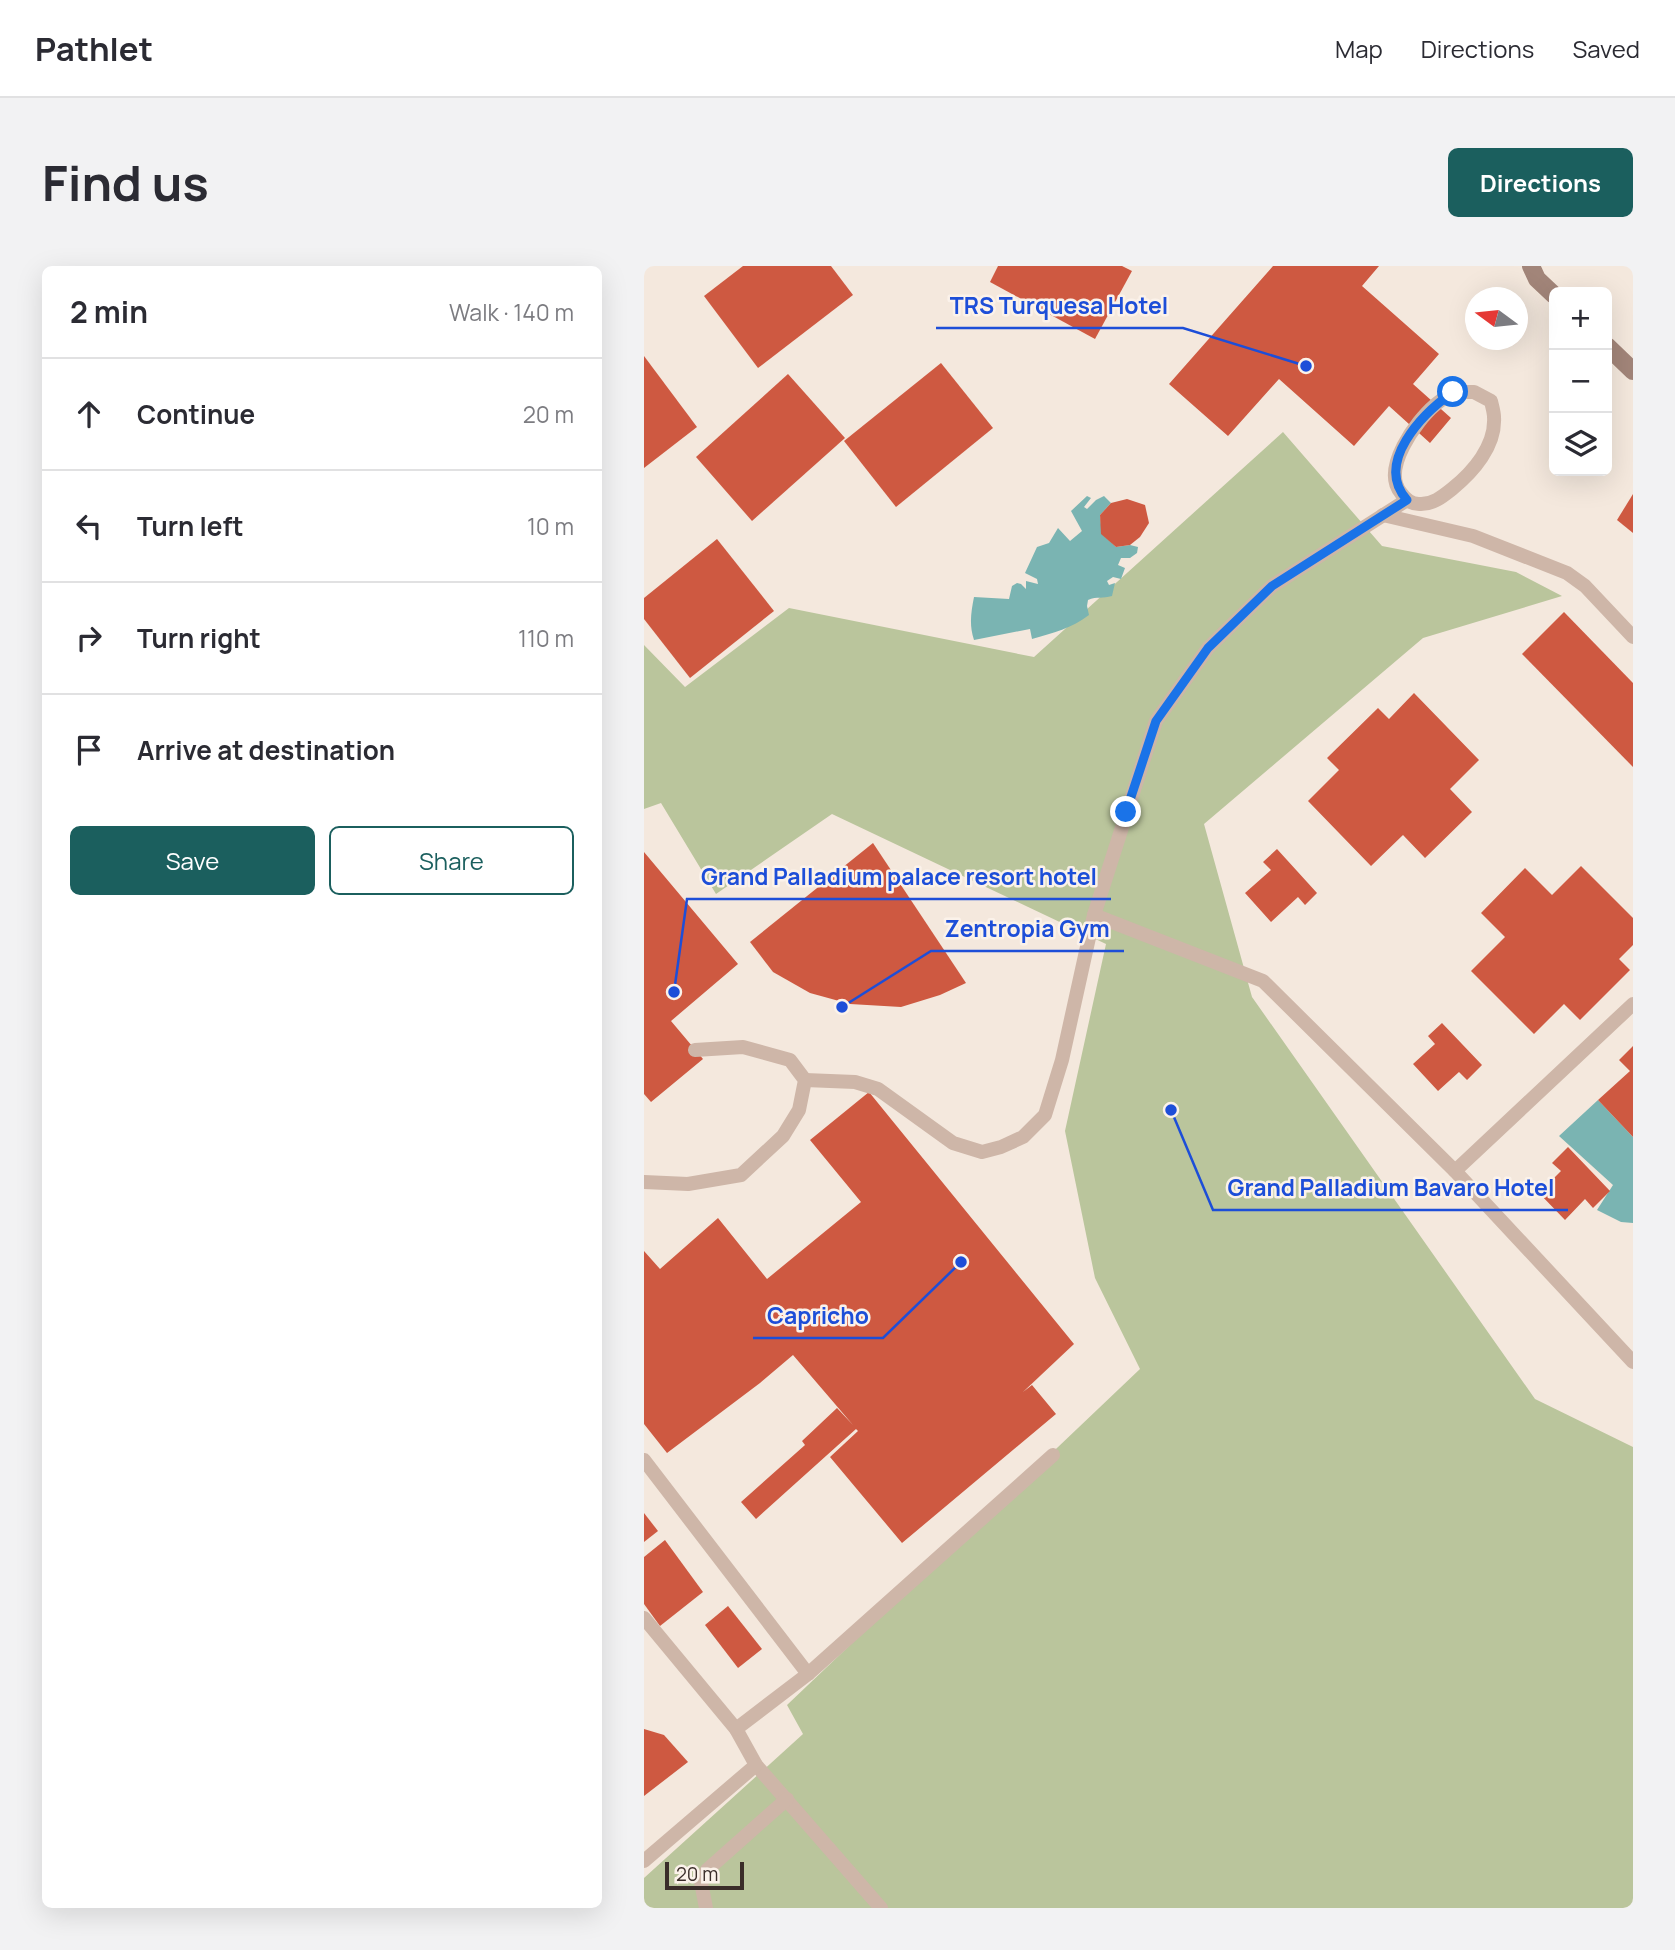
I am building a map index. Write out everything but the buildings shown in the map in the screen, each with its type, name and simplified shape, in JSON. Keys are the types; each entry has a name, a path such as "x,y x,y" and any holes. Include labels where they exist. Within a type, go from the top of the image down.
{"street":[{"path":"1531,266 1537,278 1549,290"},
{"path":"1611,350 1633,371"}],"lane":[{"path":"1453,392 1474,392 1491,401 1495,418 1490,442 1478,465 1436,502 1418,504 1407,500 1398,490 1394,475 1401,448 1420,421 1453,392"},
{"path":"805,1080 855,1082 878,1088 953,1143 982,1152 1023,1137 1045,1115 1062,1060 1094,915 1156,721 1208,648 1272,586 1407,500"},
{"path":"1383,515 1474,536 1567,573 1585,586 1633,637"},
{"path":"1094,915 1263,981 1454,1171 1633,1362"},
{"path":"1454,1171 1633,1004"},
{"path":"644,1182 688,1184 741,1175 783,1136 799,1110 805,1080 790,1060 743,1047 695,1050"},
{"path":"736,1729 808,1674 1053,1455"},
{"path":"644,1460 808,1674"},
{"path":"644,1618 736,1729 757,1765 881,1908"},
{"path":"644,1861 757,1765"},
{"path":"706,1908 701,1882 707,1870 787,1799"}],"green space":[{"path":"1283,432 1382,546 1516,572 1562,596 1423,638 1204,824 1252,997 1535,1399 1633,1447 1633,1908 644,1908 644,1878 803,1734 787,1705 1140,1369 1095,1278 1065,1131 1106,944 832,814 716,894 661,803 644,809 644,645 685,687 789,608 1034,657"}],"water":[{"path":"1087,496 1091,498 1084,507 1087,509 1104,496 1111,503 1100,515 1102,534 1116,547 1138,547 1137,553 1130,558 1121,558 1118,565 1125,568 1121,579 1113,577 1107,581 1109,585 1115,583 1112,596 1088,600 1089,615 1055,632 1032,639 1030,629 974,640 971,618 974,597 1009,599 1012,586 1017,583 1026,589 1026,581 1038,584 1037,579 1025,573 1037,547 1049,543 1058,528 1070,541 1082,531 1071,511"},
{"path":"1598,1100 1633,1137 1633,1223 1621,1222 1597,1210 1613,1185 1559,1136"}],"place":[{"name":"TRS Turquesa Hotel","path":"1306,366"},
{"name":"Grand Palladium palace resort hotel","path":"674,992"},
{"name":"Zentropia Gym","path":"842,1007"},
{"name":"Grand Palladium Bavaro Hotel","path":"1171,1110"},
{"name":"Capricho","path":"961,1262"}],"route":[{"path":"1126,812 1156,721 1208,648 1272,586 1407,500 1398,490 1394,475 1401,448 1420,421 1453,392"}]}
